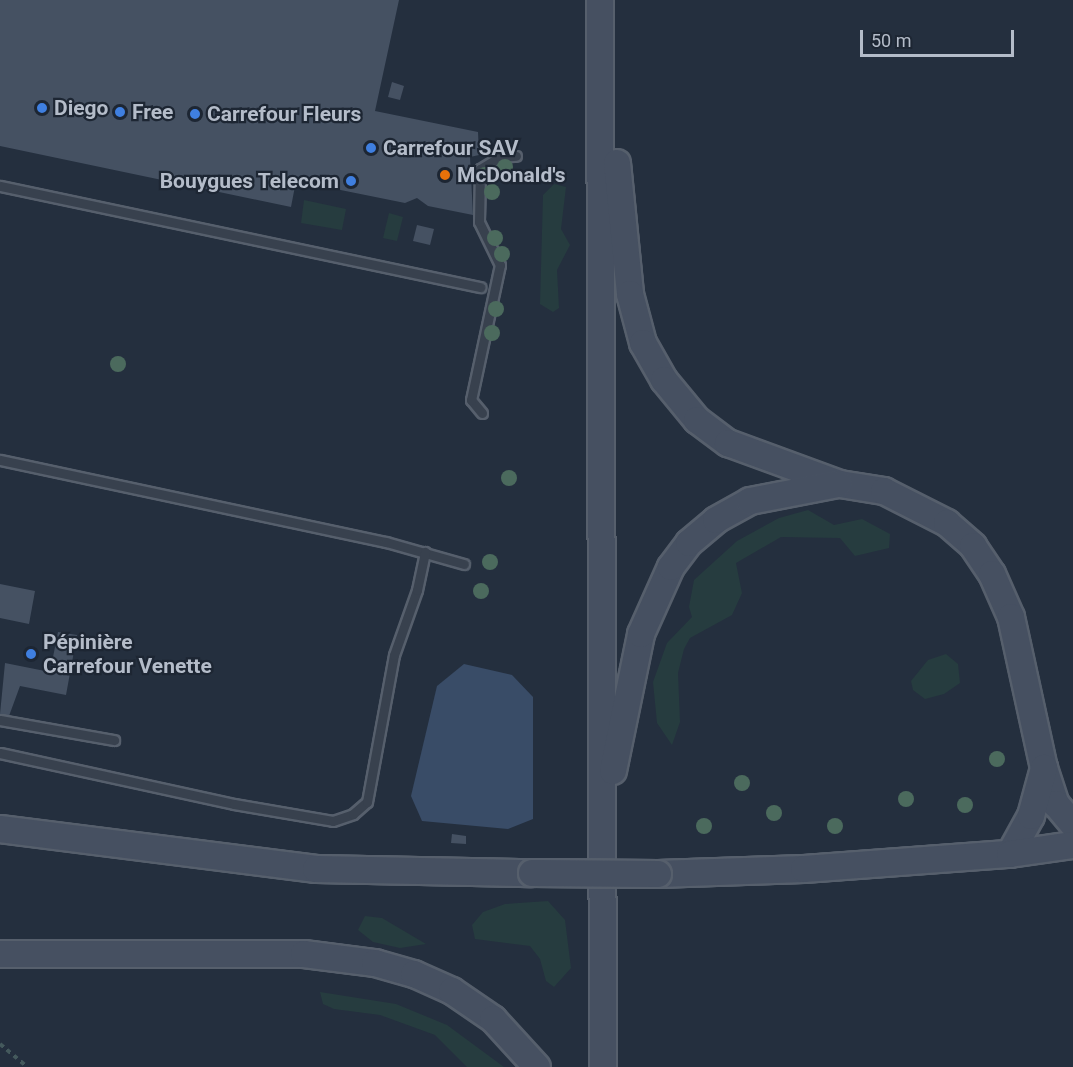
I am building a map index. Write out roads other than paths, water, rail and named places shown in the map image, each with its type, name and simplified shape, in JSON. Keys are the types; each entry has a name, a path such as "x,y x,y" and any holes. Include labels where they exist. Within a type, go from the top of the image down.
{"main road":[{"path":"601,9 630,294 643,343 664,380 697,420 728,443 840,484 884,491 921,507 973,546 992,574 1011,617 1044,768 1056,804 1073,824"},
{"path":"601,9 603,1067"},
{"path":"601,828 641,634 671,567 689,543 716,520 750,501 840,484"},
{"path":"1010,854 1031,816 1044,768"},
{"path":"1,829 316,869 532,873 658,874 804,869 1010,854 1073,844"},
{"path":"0,954 304,954 375,963 414,974 460,997 494,1019 537,1067"}],"lane":[{"path":"482,414 471,400 500,265 479,222 480,169 500,157 516,156"},
{"path":"0,186 481,287"},
{"path":"0,460 425,552 464,564"},
{"path":"0,753 234,804 333,821 353,814 367,802 394,656 417,590 425,552"},
{"path":"0,720 114,740"}],"water":[{"path":"464,664 512,675 533,697 533,819 508,829 422,821 411,796 437,686"}],"place":[{"name":"Diego","path":"42,108"},
{"name":"Free","path":"120,112"},
{"name":"Carrefour Fleurs","path":"195,114"},
{"name":"Carrefour SAV","path":"371,148"},
{"name":"McDonald's","path":"445,175"},
{"name":"Bouygues Telecom","path":"351,181"},
{"name":"Pépinière Carrefour Venette","path":"31,654"}]}
